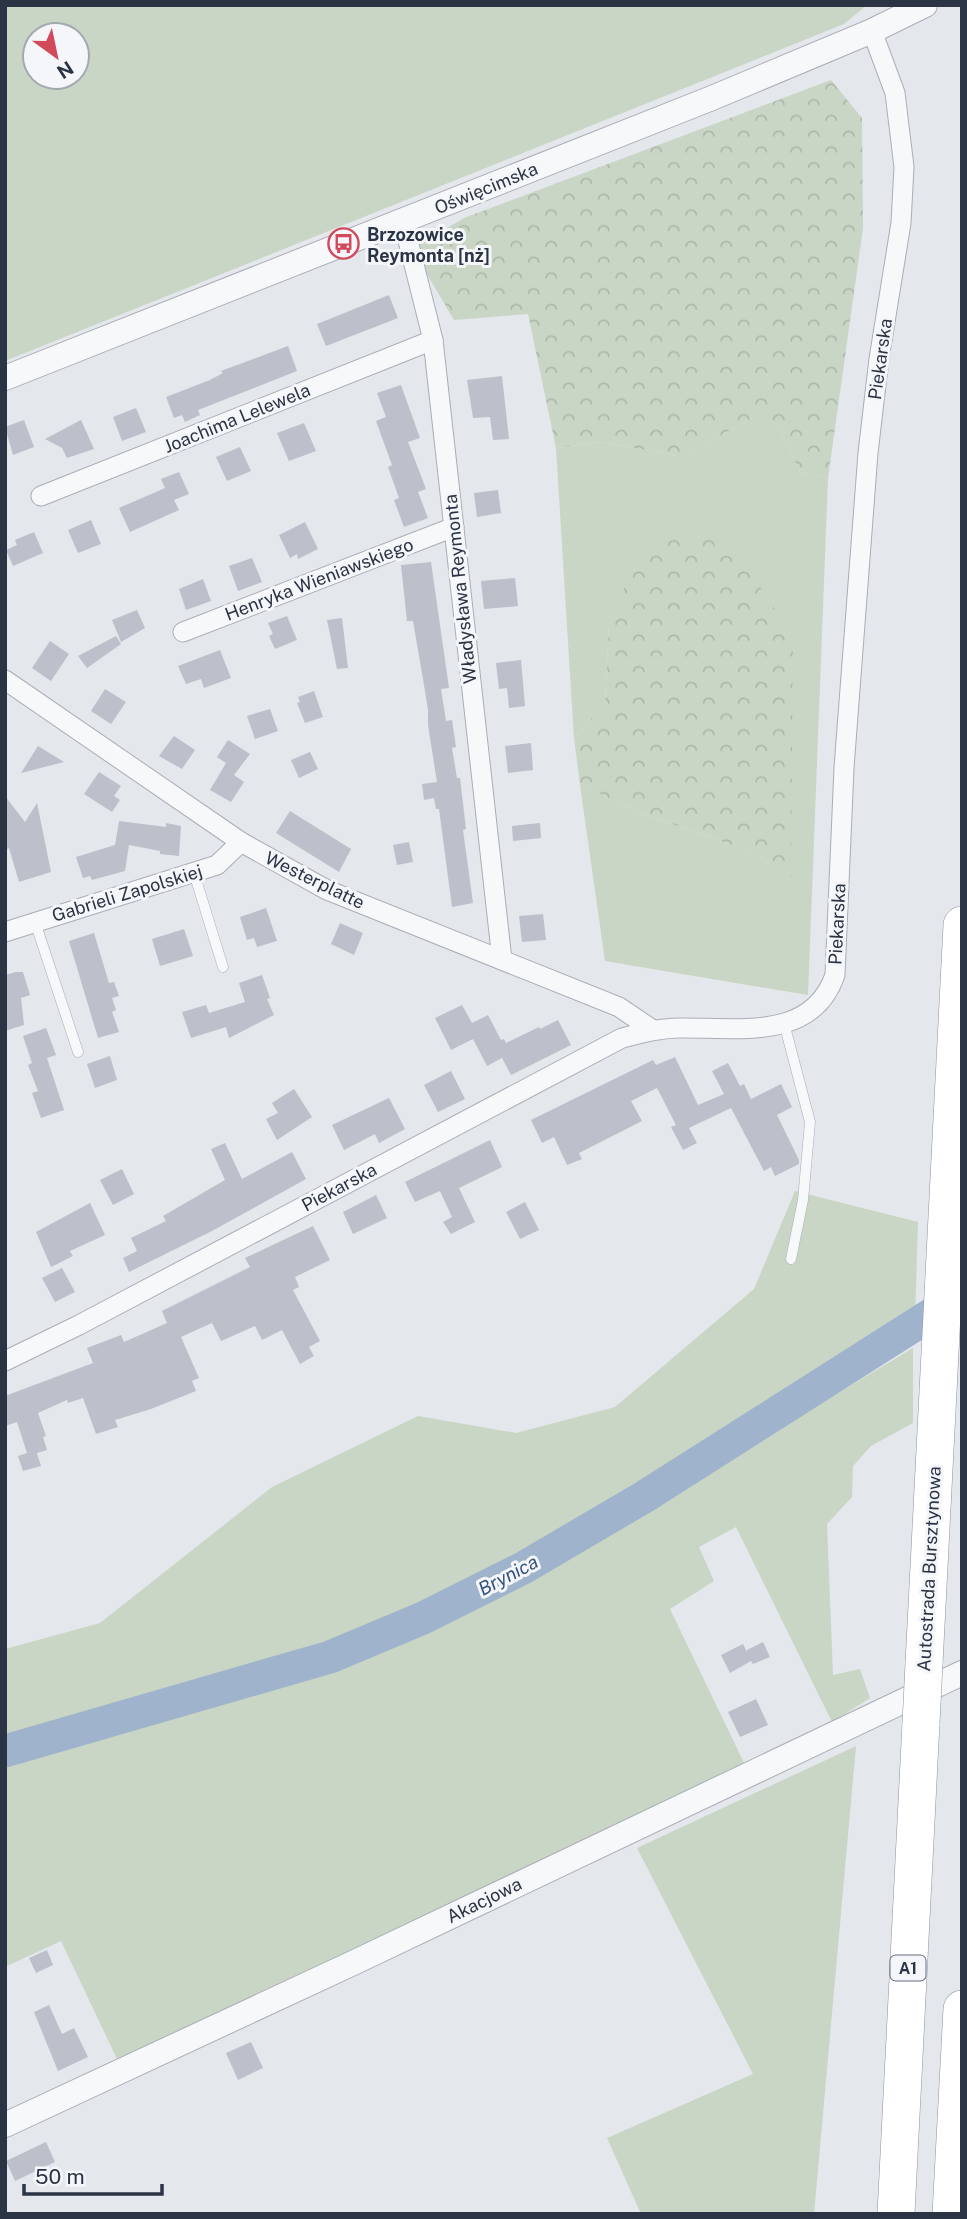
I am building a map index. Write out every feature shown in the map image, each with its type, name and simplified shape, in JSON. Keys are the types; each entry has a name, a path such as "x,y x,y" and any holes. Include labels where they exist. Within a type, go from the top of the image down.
{"highway":[{"name":"Autostrada Bursztynowa","path":"896,2214 962,925"},
{"path":"951,2214 962,2010"}],"street":[{"name":"Oświęcimska","path":"5,378 712,99 872,31 925,5"},
{"name":"Piekarska","path":"5,1360 79,1325 622,1038 653,1030 746,1029 784,1023 801,1017 818,1006 829,991 835,975 844,768 868,453 879,359 901,223 904,167 895,93 872,31"},
{"name":"Władysława Reymonta","path":"403,220 433,340 502,960"},
{"name":"Joachima Lelewela","path":"41,496 433,340"},
{"name":"Henryka Wieniawskiego","path":"184,632 454,527"},
{"name":"Westerplatte","path":"5,680 241,842 327,890 619,1007 653,1030"},
{"name":"Gabrieli Zapolskiej","path":"5,932 217,865 241,842"},
{"name":"Akacjowa","path":"5,2125 353,1963 962,1673"}],"lane":[{"path":"194,873 223,967"},
{"path":"35,922 78,1052"},
{"path":"784,1023 810,1122 803,1199 791,1259"}],"green space":[{"path":"5,5 867,5 844,24 5,361"},
{"path":"831,80 862,118 863,228 828,478 800,472 778,426 759,414 683,457 602,442 556,448 528,314 454,320 412,249 464,218"},
{"path":"759,414 778,426 800,472 828,478 808,995 605,961 580,785 644,814 754,853 790,880 609,623 605,702 574,738 556,448 602,442 683,457"},
{"path":"681,530 735,548 793,637 791,881 754,853 644,814 580,785 574,738 605,702 609,623 637,559"},
{"path":"795,1191 918,1222 915,1320 508,1567 373,1631 125,1711 5,1743 5,1649 100,1623 272,1487 418,1416 516,1433 615,1407 754,1289"},
{"path":"913,1348 913,1423 871,1446 853,1466 852,1497 827,1524 833,1675 860,1669 870,1698 832,1722 736,1527 699,1547 714,1581 670,1609 746,1767 118,2061 61,1941 5,1967 5,1759 227,1697 336,1661 442,1618 518,1580 592,1538"},
{"path":"856,1746 814,2214 641,2214 607,2138 753,2074 637,1848"}],"building":[{"path":"389,295 398,318 326,346 317,324"},
{"path":"288,346 297,371 198,410 200,415 185,422 182,415 174,418 166,397 210,380 223,373 221,371"},
{"path":"502,376 509,439 493,440 490,417 473,418 467,380"},
{"path":"401,385 420,438 408,442 426,489 418,492 428,518 404,527 394,500 399,498 388,467 392,465 376,421 386,417 377,393"},
{"path":"136,408 146,432 122,441 113,417"},
{"path":"24,420 34,447 13,455 5,427"},
{"path":"81,420 94,449 67,458 62,448 45,439"},
{"path":"304,423 316,451 289,461 277,433"},
{"path":"240,447 251,471 227,481 216,457"},
{"path":"179,472 189,494 174,500 179,510 130,532 119,508 165,488 161,479"},
{"path":"498,490 501,513 477,517 474,493"},
{"path":"91,520 101,544 78,553 68,530"},
{"path":"305,522 318,549 298,559 297,554 290,558 279,535"},
{"path":"34,532 43,553 13,566 6,550 17,545 15,540"},
{"path":"252,558 262,582 238,591 229,566"},
{"path":"431,562 449,688 441,689 446,721 452,720 456,747 452,748 457,778 460,778 466,829 463,830 473,903 452,907 439,809 436,809 434,798 424,800 422,784 437,782 413,621 407,621 401,565"},
{"path":"515,578 518,606 484,609 481,581"},
{"path":"203,579 211,601 186,610 179,589"},
{"path":"137,610 145,628 121,642 112,620"},
{"path":"287,616 297,640 275,649 269,636 273,634 268,623"},
{"path":"342,618 348,668 337,669 327,620"},
{"path":"116,636 121,644 87,668 78,656"},
{"path":"50,641 69,654 51,681 32,668"},
{"path":"220,650 231,678 204,688 201,679 186,684 178,666"},
{"path":"521,660 525,706 509,708 507,688 499,689 496,663"},
{"path":"105,689 126,702 111,724 91,711"},
{"path":"314,691 323,717 305,723 297,703 300,702 298,697"},
{"path":"270,709 278,731 255,739 247,716"},
{"path":"174,736 195,750 182,769 159,756"},
{"path":"228,740 250,754 234,775 244,782 231,802 210,790 226,763 217,757"},
{"path":"531,743 533,770 508,773 505,746"},
{"path":"38,746 64,762 21,773"},
{"path":"310,752 318,769 299,778 291,760"},
{"path":"99,772 121,786 114,796 120,800 112,812 84,794"},
{"path":"5,796 25,822 37,803 51,872 19,882 9,848 5,850"},
{"path":"290,811 351,849 339,872 276,833"},
{"path":"119,821 166,827 166,823 181,826 179,856 160,854 160,851 129,845 125,871 92,880 90,876 83,878 76,857 115,845"},
{"path":"540,823 541,838 513,841 512,826"},
{"path":"409,842 413,862 397,865 393,845"},
{"path":"266,908 277,941 257,947 254,938 247,940 240,917"},
{"path":"543,914 546,940 522,942 519,916"},
{"path":"340,923 363,933 354,955 331,944"},
{"path":"184,929 193,956 160,966 152,939"},
{"path":"94,933 109,983 114,982 119,996 112,998 116,1010 112,1012 119,1032 98,1038 69,941"},
{"path":"23,972 30,995 21,998 24,1025 5,1031 5,975"},
{"path":"262,975 270,998 267,999 274,1015 229,1038 226,1027 191,1038 182,1012 206,1005 209,1013 245,1002 239,983"},
{"path":"462,1005 472,1023 488,1015 501,1040 504,1039 506,1043 558,1020 571,1045 511,1075 502,1058 487,1066 473,1039 451,1050 435,1018"},
{"path":"46,1028 56,1055 47,1058 64,1110 41,1118 32,1093 38,1091 28,1065 32,1063 23,1036"},
{"path":"110,1056 117,1080 95,1088 87,1064"},
{"path":"675,1057 698,1105 724,1094 712,1071 728,1063 740,1086 744,1084 751,1099 781,1084 792,1107 777,1115 799,1164 775,1176 771,1167 764,1171 731,1108 689,1128 697,1143 683,1150 671,1127 676,1125 657,1088 631,1101 642,1121 579,1153 582,1159 567,1165 554,1137 542,1143 531,1120 653,1060 656,1065"},
{"path":"451,1071 465,1099 438,1112 424,1085"},
{"path":"294,1089 312,1117 277,1140 266,1119 278,1113 272,1103"},
{"path":"389,1098 405,1129 379,1143 375,1134 344,1150 332,1125"},
{"path":"490,1140 502,1167 459,1188 475,1222 451,1234 443,1222 452,1217 440,1191 415,1202 405,1182"},
{"path":"225,1143 242,1179 292,1152 306,1179 212,1231 129,1272 123,1258 137,1251 131,1238 166,1221 163,1216 225,1180 211,1149"},
{"path":"122,1169 134,1194 113,1205 100,1180"},
{"path":"376,1195 387,1218 353,1234 343,1212"},
{"path":"525,1202 539,1230 520,1239 506,1212"},
{"path":"90,1203 105,1235 70,1251 73,1256 51,1267 36,1232"},
{"path":"313,1226 330,1260 295,1277 299,1287 293,1290 320,1341 309,1347 314,1356 300,1364 282,1330 262,1340 255,1326 221,1341 212,1323 181,1337 199,1378 192,1381 196,1391 115,1420 118,1427 96,1434 83,1398 68,1403 67,1400 38,1413 46,1436 43,1437 47,1450 37,1453 41,1466 23,1471 18,1456 27,1453 17,1422 5,1426 5,1396 93,1363 87,1348 121,1335 124,1342 167,1323 162,1311 250,1267 245,1258"},
{"path":"62,1268 75,1292 55,1302 42,1278"},
{"path":"763,1642 770,1657 753,1664 751,1661 730,1673 721,1655 743,1644 747,1652"},
{"path":"756,1699 768,1725 740,1737 728,1712"},
{"path":"47,1950 53,1965 36,1973 29,1958"},
{"path":"49,2005 62,2034 74,2028 88,2057 58,2071 34,2012"},
{"path":"251,2042 263,2068 238,2080 226,2053"},
{"path":"46,2142 55,2162 15,2181 6,2161"}],"waterway":[{"name":"Brynica","path":"5,1751 330,1657 423,1618 523,1568 644,1497 962,1295"}],"place":[{"name":"Brzozowice Reymonta [nż]","path":"344,244"}]}
